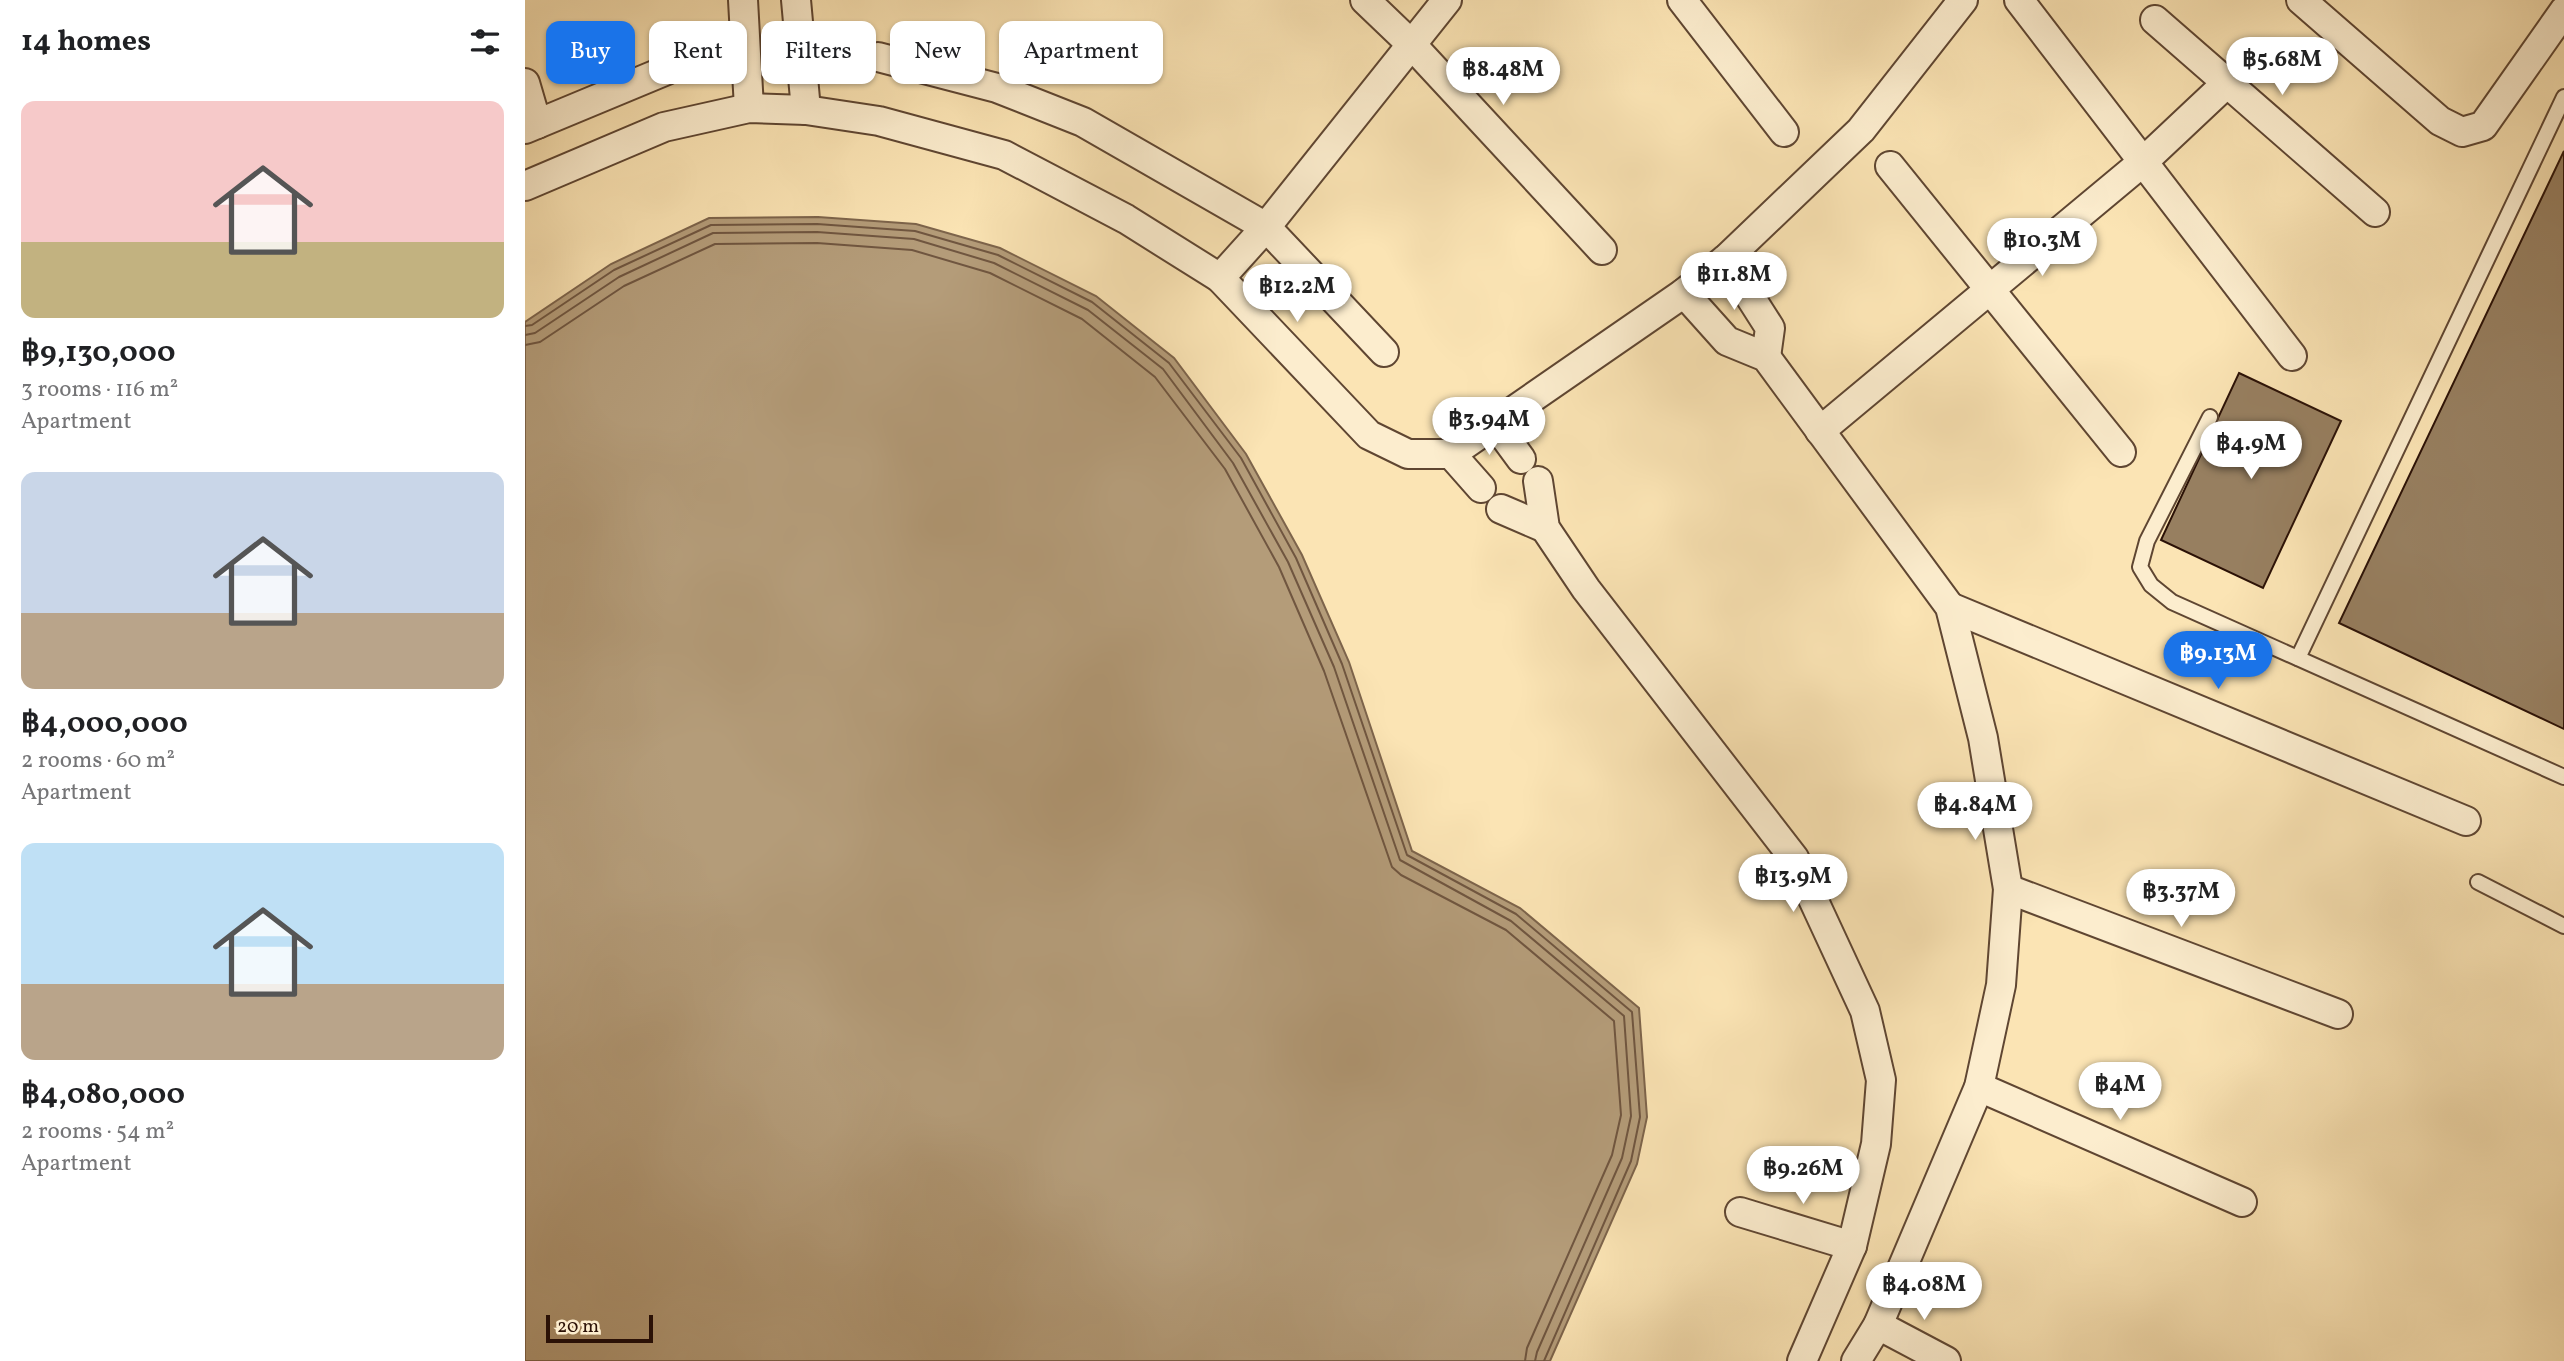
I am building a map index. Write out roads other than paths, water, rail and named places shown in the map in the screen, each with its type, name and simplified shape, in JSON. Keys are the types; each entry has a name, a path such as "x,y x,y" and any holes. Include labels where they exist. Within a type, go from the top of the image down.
{"street":[{"path":"743,0 749,108"},
{"path":"796,0 806,110"},
{"path":"1365,0 1411,44 1602,250"},
{"path":"1220,278 1266,228 1447,0"},
{"path":"1684,0 1784,132"},
{"path":"525,186 664,127 749,108 806,110 879,121 1004,155 1126,219 1220,278 1369,435 1408,454 1451,454 1684,293 1726,260 1861,130 1963,0"},
{"path":"2019,0 2292,356"},
{"path":"2301,0 2440,121 2462,132 2483,126 2564,10"},
{"path":"2155,20 2375,212"},
{"path":"878,57 997,88 1083,122 1266,228 1384,352"},
{"path":"525,83 531,126 649,77"},
{"path":"1820,431 2144,161 2228,82"},
{"path":"1890,166 2121,452"},
{"path":"1726,260 1770,328 1766,357"},
{"path":"1684,293 1727,341 1766,357 1950,607 1983,738 2008,889 2001,985 1979,1087 1878,1325 1856,1361"},
{"path":"1496,425 1530,470 1545,528 1586,589 1794,858 1865,1011 1881,1080 1876,1144 1852,1246 1802,1361"},
{"path":"1451,454 1481,488"},
{"path":"1501,509 1545,528"},
{"path":"1950,607 2466,821"},
{"path":"2008,889 2338,1014"},
{"path":"1979,1087 2242,1202"},
{"path":"1740,1212 1852,1246"},
{"path":"1878,1325 1946,1361"}],"lane":[{"path":"2298,658 2564,97"},
{"path":"2210,417 2147,541 2140,567 2151,585 2172,602 2564,778"},
{"path":"2479,883 2564,926"}],"water":[{"path":"818,217 916,224 1000,248 1096,296 1174,358 1246,454 1302,555 1349,662 1412,851 1520,908 1639,1008 1647,1117 1637,1164 1550,1361 525,1361 525,322 611,264 709,218"}]}
